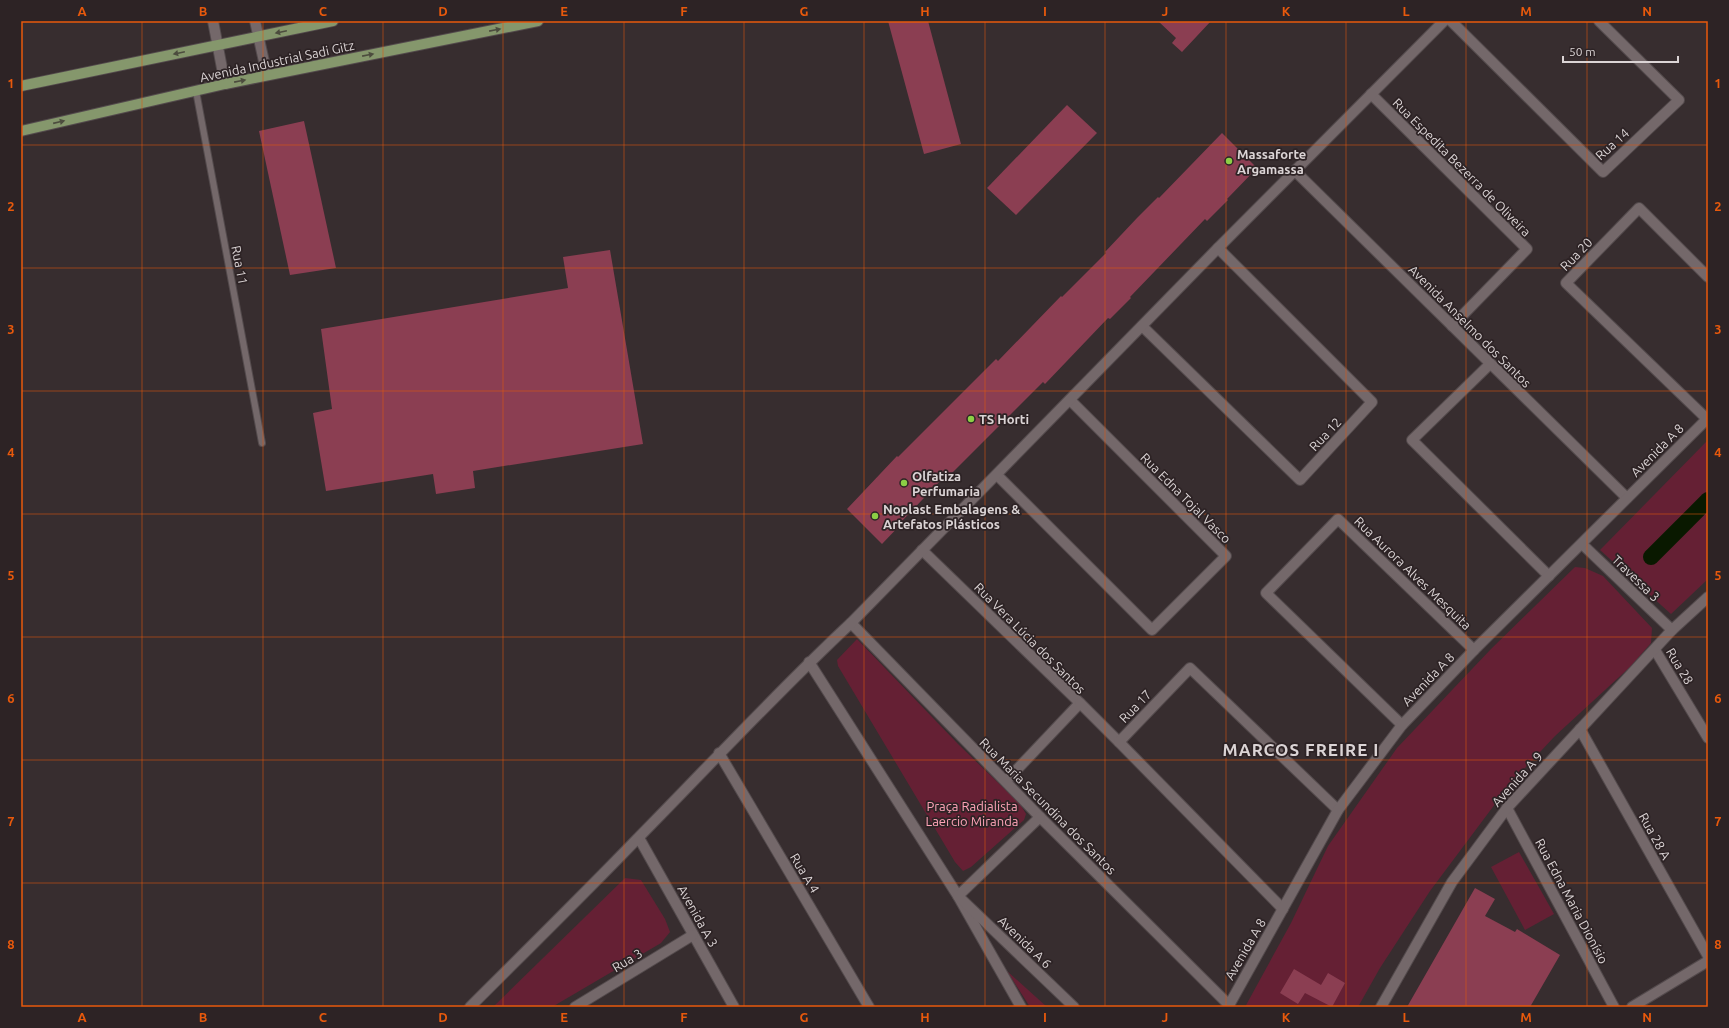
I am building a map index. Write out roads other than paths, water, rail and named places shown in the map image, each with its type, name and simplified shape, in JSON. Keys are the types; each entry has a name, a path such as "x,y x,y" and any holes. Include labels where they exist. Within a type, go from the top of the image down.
{"main road":[{"name":"Avenida Industrial Sadi Gitz","path":"21,86 332,21"},
{"name":"Avenida Industrial Sadi Gitz","path":"21,131 267,75 538,21"}],"street":[{"path":"213,21 225,84"},
{"path":"255,21 267,75"},
{"path":"470,1007 639,838 719,753 809,662 851,623 1218,248 1444,21"},
{"name":"Rua 14","path":"1451,21 1603,172 1678,100 1599,21"},
{"name":"Rua Espedita Bezerra de Oliveira","path":"1371,94 1527,250 1452,326"},
{"name":"Avenida Anselmo dos Santos","path":"1295,171 1627,498"},
{"name":"Rua 20","path":"1708,277 1639,208 1566,283 1708,419"},
{"name":"Rua 12","path":"1142,326 1300,480 1372,402 1218,248"},
{"path":"1490,364 1412,440 1549,576"},
{"name":"Rua Edna Tojal Vasco","path":"997,475 1152,630 1226,556 1070,400"},
{"name":"Avenida A 8","path":"1228,1006 1338,810 1402,726 1474,650 1708,419"},
{"name":"Rua Aurora Alves Mesquita","path":"1402,726 1266,593 1338,519 1474,650"},
{"name":"Travessa 3","path":"1582,544 1672,630"},
{"name":"Rua Vera Lúcia dos Santos","path":"922,550 1080,703 1006,781"},
{"name":"Avenida A 9","path":"1381,1007 1452,882 1507,808 1672,630 1708,596"},
{"name":"Rua Maria Secundina dos Santos","path":"851,623 1040,817 1228,1006"},
{"name":"Rua 28","path":"1655,650 1708,738"},
{"path":"809,662 958,896 1021,1007"},
{"name":"Rua 17","path":"1283,909 1119,742 1190,668 1338,810"},
{"path":"1080,703 1119,742"},
{"name":"Rua 28 A","path":"1580,729 1708,956"},
{"name":"Rua A 4","path":"719,753 869,1007"},
{"name":"Rua Edna Maria Dionísio","path":"1507,808 1614,1007"},
{"path":"958,896 1040,817"},
{"name":"Avenida A 3","path":"639,838 734,1007"},
{"name":"Avenida A 6","path":"958,896 1074,1007"},
{"name":"Rua 3","path":"575,1007 693,935"},
{"path":"1632,1007 1708,961"}],"lane":[{"name":"Rua 11","path":"196,91 262,443"}],"waterway":[{"path":"1651,557 1708,500"}],"place":[{"name":"Massaforte Argamassa","path":"1229,161"},
{"name":"TS Horti","path":"971,419"},
{"name":"Olfatiza Perfumaria","path":"904,483"},
{"name":"Noplast Embalagens & Artefatos Plásticos","path":"875,516"}],"district":[{"name":"MARCOS FREIRE I","path":"1301,749"}],"park label":[{"name":"Praça Radialista Laercio Miranda","path":"972,814"}]}
